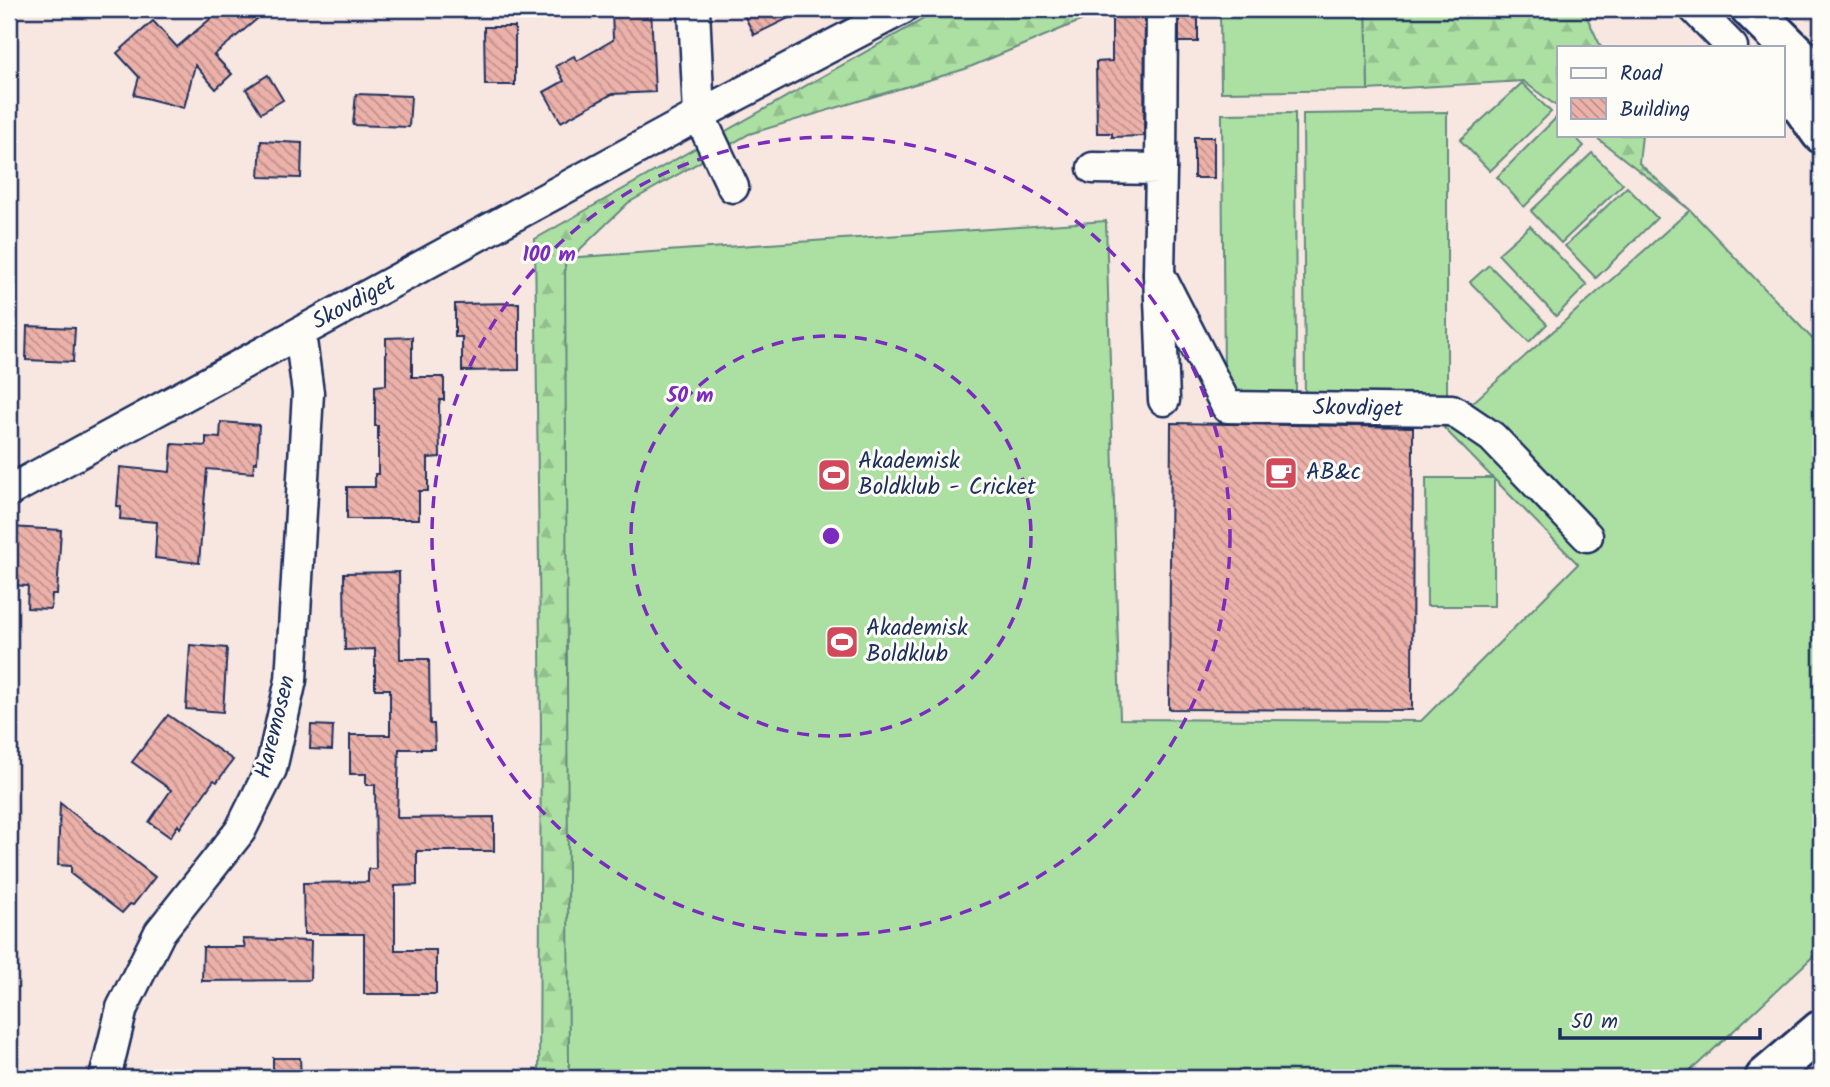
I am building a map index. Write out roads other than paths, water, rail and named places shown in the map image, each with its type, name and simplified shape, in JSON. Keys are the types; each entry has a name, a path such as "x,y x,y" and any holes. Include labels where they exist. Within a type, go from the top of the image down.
{"main road":[{"path":"1731,9 1758,46"},
{"path":"1751,9 1821,78"},
{"path":"1784,81 1821,133"},
{"path":"1765,1078 1821,1030"}],"street":[{"path":"694,9 699,115 733,187"},
{"name":"Skovdiget","path":"9,491 699,115 902,9"},
{"name":"Skovdiget","path":"1162,9 1159,274 1164,400"},
{"path":"1695,9 1731,46"},
{"path":"1784,102 1821,142"},
{"path":"1093,168 1161,169"},
{"name":"Skovdiget","path":"1159,274 1227,407 1452,410 1492,437 1587,536"},
{"name":"Haremosen","path":"105,1078 122,1008 160,932 240,831 271,769 291,680 307,393 299,333"}],"place":[{"name":"AB&c","path":"1281,473"},
{"name":"Akademisk Boldklub - Cricket","path":"834,475"},
{"name":"Akademisk Boldklub","path":"842,642"}]}
